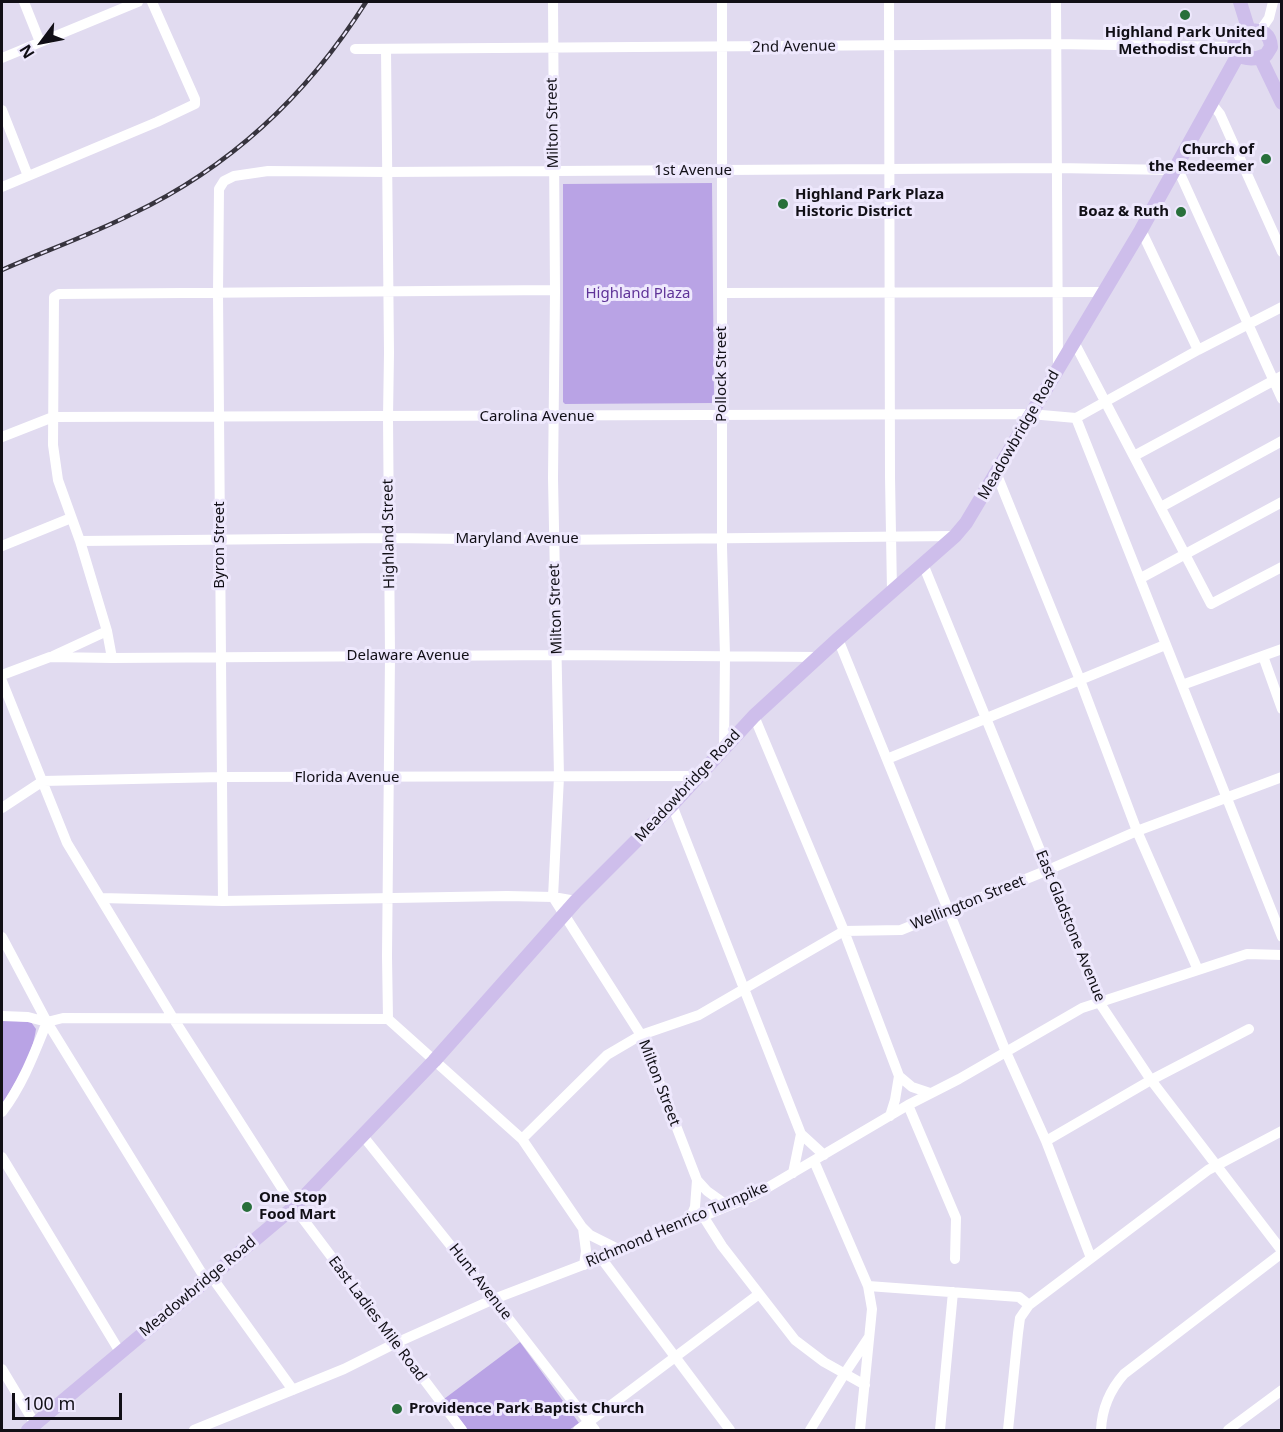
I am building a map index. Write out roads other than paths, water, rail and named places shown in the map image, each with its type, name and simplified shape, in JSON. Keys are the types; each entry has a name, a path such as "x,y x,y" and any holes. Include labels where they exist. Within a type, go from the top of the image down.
{"main road":[{"path":"1240,2 1254,31"},
{"path":"1254,31 1268,35 1276,47 1260,57 1248,59 1236,51 1235,40 1239,35 1254,31"},
{"name":"Meadowbridge Road","path":"32,1427 294,1207 434,1061 576,901 700,776 754,716 955,536 997,475 1030,414 1141,230 1212,104 1236,51"},
{"path":"1260,57 1281,104"}],"street":[{"path":"24,2 40,42"},
{"path":"2,58 138,2"},
{"path":"2,187 189,109 196,103 152,2"},
{"name":"Milton Street","path":"553,2 554,540 559,777 553,897 641,1035 697,1180 706,1191 728,1206"},
{"name":"Pollock Street","path":"722,2 724,747"},
{"path":"889,2 892,591"},
{"path":"1056,2 1059,366"},
{"path":"1254,31 1269,18 1273,2"},
{"name":"2nd Avenue","path":"355,49 1056,44 1236,51"},
{"name":"Highland Street","path":"386,49 390,656 388,1018"},
{"path":"1212,104 1220,114 1281,252"},
{"path":"2,110 28,176"},
{"name":"1st Avenue","path":"219,189 224,180 234,176 268,171 1056,168 1173,170"},
{"path":"1173,170 1181,176 1248,325 1277,378 1281,399"},
{"name":"Byron Street","path":"219,189 223,901"},
{"path":"1141,230 1198,350"},
{"path":"112,658 107,631 80,541 58,480 52,445 54,297 59,294 555,290"},
{"path":"722,293 1103,292"},
{"path":"1281,307 1076,418 1281,937"},
{"path":"1074,342 1211,604 1281,567"},
{"path":"1134,456 1277,378"},
{"name":"Carolina Avenue","path":"2,437 53,417 1030,414 1076,418"},
{"path":"1161,507 1281,441"},
{"path":"997,475 1080,680 1137,831 1198,970"},
{"path":"1141,578 1281,502"},
{"path":"2,546 71,518"},
{"name":"Maryland Avenue","path":"80,541 955,536"},
{"name":"East Gladstone Avenue","path":"923,564 1048,870 1099,1002 1151,1080 1281,1252"},
{"path":"50,657 107,631"},
{"path":"838,639 1006,1052 1046,1141 1091,1258"},
{"path":"887,759 1165,645"},
{"path":"1182,685 1281,649"},
{"name":"Delaware Avenue","path":"2,675 50,657 558,655 818,657"},
{"path":"1263,656 1281,709"},
{"name":"East Ladies Mile Road","path":"2,681 67,843 172,1018 294,1207 462,1431"},
{"path":"754,716 844,931 899,1076 896,1100 890,1116"},
{"name":"Florida Avenue","path":"43,781 222,777 700,776"},
{"name":"Wellington Street","path":"522,1139 607,1055 641,1035 699,1015 844,931 901,930 1137,831 1281,777"},
{"path":"2,808 43,781"},
{"path":"672,805 801,1134 819,1158 868,1286 872,1309 871,1334 860,1431"},
{"path":"101,898 223,901 389,897 553,897 576,901"},
{"path":"2,937 15,966 47,1022 208,1278 293,1390"},
{"name":"Richmond Henrico Turnpike","path":"194,1431 344,1370 396,1343 494,1299 584,1265 758,1193 1073,1012 1149,984 1247,954 1281,955"},
{"path":"2,1016 28,1017 47,1022 63,1018 388,1018 522,1139 582,1227 590,1235 620,1250"},
{"path":"2,1112 31,1062 47,1022"},
{"path":"1046,1141 1151,1080 1249,1029"},
{"path":"899,1076 912,1087 930,1093"},
{"path":"909,1105 956,1218 955,1259"},
{"path":"1008,1431 1020,1318 1029,1305 1215,1165 1281,1131"},
{"path":"793,1173 801,1134"},
{"name":"Hunt Avenue","path":"363,1136 592,1426"},
{"path":"2,1157 120,1352"},
{"name":"Milton Street","path":"689,1221 695,1207 697,1180"},
{"path":"703,1216 722,1246 795,1340 824,1362 866,1385"},
{"path":"582,1227 586,1251 584,1265"},
{"path":"1101,1431 1107,1397 1124,1374 1281,1252"},
{"path":"601,1258 730,1431"},
{"path":"868,1286 1019,1297 1029,1305"},
{"path":"940,1431 952,1292"},
{"path":"578,1431 592,1426 675,1358 759,1294"},
{"path":"810,1431 871,1334"},
{"path":"2,1369 32,1427"},
{"path":"1228,1431 1281,1390"}],"railway":[{"path":"2,270 132,214 168,195 234,151 293,97 343,36 366,2"}],"place":[{"name":"Highland Park United Methodist Church","path":"1185,15"},
{"name":"Church of the Redeemer","path":"1266,159"},
{"name":"Highland Park Plaza Historic District","path":"783,204"},
{"name":"Boaz & Ruth","path":"1181,212"},
{"name":"One Stop Food Mart","path":"247,1207"},
{"name":"Providence Park Baptist Church","path":"397,1409"}],"park label":[{"name":"Highland Plaza","path":"638,294"}]}
